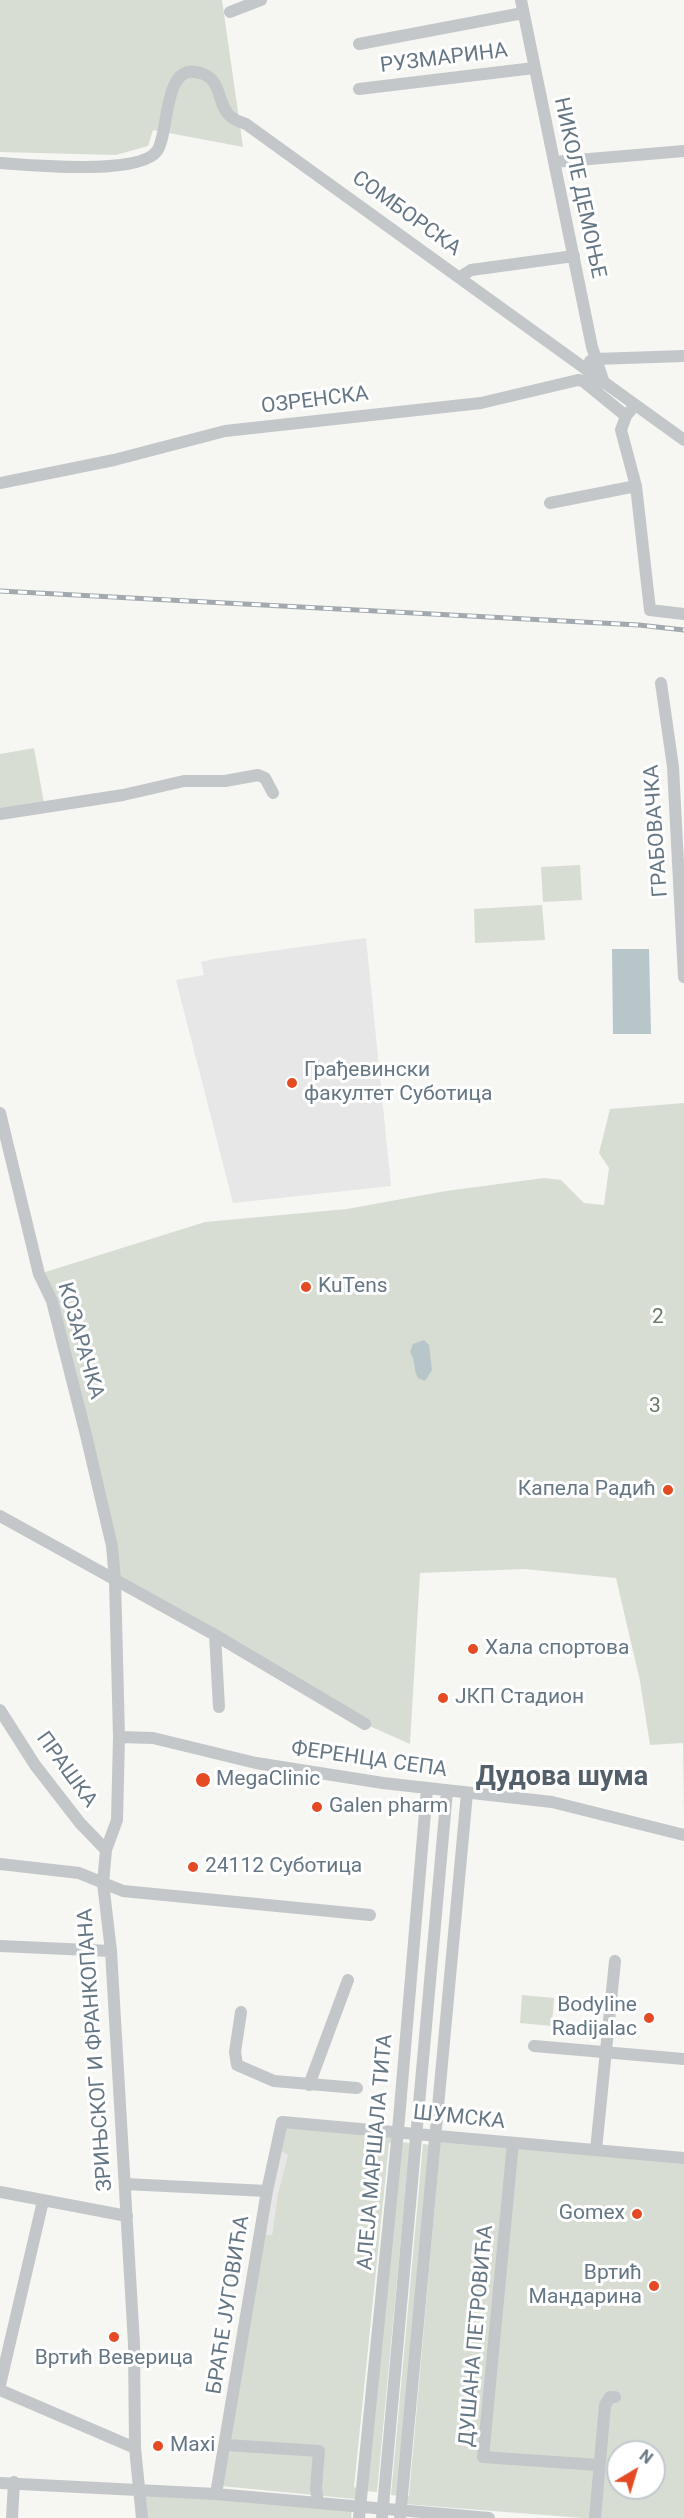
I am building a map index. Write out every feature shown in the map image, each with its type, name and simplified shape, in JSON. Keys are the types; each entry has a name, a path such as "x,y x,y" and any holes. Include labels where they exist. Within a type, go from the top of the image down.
{"street":[{"path":"230,12 261,0"},
{"name":"НИКОЛЕ ДЕМОЊЕ","path":"521,0 595,359 604,384"},
{"path":"358,44 523,13"},
{"name":"РУЗМАРИНА","path":"359,88 534,68"},
{"name":"СОМБОРСКА","path":"0,163 120,167 135,164 156,152 177,79 192,71 204,74 216,85 224,107 233,119 246,124 684,440"},
{"path":"554,162 684,152"},
{"path":"460,277 471,270 574,256"},
{"path":"579,365 595,359 684,357"},
{"name":"ОЗРЕНСКА","path":"0,483 114,460 225,431 481,403 578,380 583,381 626,416"},
{"path":"635,405 626,416 621,430 636,486 650,610 684,614"},
{"path":"550,503 636,486"},
{"name":"ГРАБОВАЧКА","path":"661,683 674,767 684,977"},
{"path":"0,814 123,795 184,781 225,781 258,776 265,778 273,793"},
{"name":"КОЗАРАЧКА","path":"0,1113 39,1274 52,1301 86,1435 112,1546 115,1580"},
{"name":"ФЕРЕНЦА СЕПА","path":"0,1516 214,1635 365,1724"},
{"name":"ЗРИЊСКОГ И ФРАНКОПАНА","path":"115,1580 119,1737 117,1820 106,1850 103,1883 111,1951 134,2344 135,2448 142,2518"},
{"path":"214,1635 219,1707"},
{"name":"ПРАШКА","path":"0,1710 35,1764 80,1823 106,1850"},
{"name":"ФЕРЕНЦА СЕПА","path":"119,1737 153,1738 256,1763 427,1790 467,1792 552,1802 684,1834"},
{"name":"АЛЕЈА МАРШАЛА ТИТА","path":"359,2512 398,2131 427,1790"},
{"name":"АЛЕЈА МАРШАЛА ТИТА","path":"382,2513 447,1791"},
{"path":"400,2514 467,1792"},
{"path":"0,1864 79,1873 123,1891 370,1915"},
{"path":"0,1946 111,1951"},
{"path":"596,2150 615,1961"},
{"path":"309,2085 348,1980"},
{"path":"241,2012 235,2052 237,2065 274,2081 357,2088"},
{"path":"534,2046 684,2059"},
{"name":"ШУМСКА","path":"282,2122 684,2158"},
{"name":"БРАЋЕ ЈУГОВИЋА","path":"216,2494 267,2191 282,2122"},
{"name":"ДУШАНА ПЕТРОВИЋА","path":"513,2143 483,2457 598,2465"},
{"path":"125,2184 267,2191"},
{"path":"0,2192 127,2216"},
{"path":"0,2385 43,2201"},
{"path":"0,2390 135,2448"},
{"path":"595,2518 605,2404 610,2397 615,2397"},
{"path":"226,2445 319,2451 316,2488 318,2503"},
{"path":"12,2518 14,2482"},
{"path":"0,2483 216,2494 318,2503 359,2512 489,2518"}],"shaded area":[{"name":"Грађевински факултет Суботица","path":"366,938 391,1186 233,1203 176,980 204,975 201,962 213,959"},
{"path":"612,949 649,949 651,1034 613,1034"},
{"path":"424,1340 429,1345 432,1370 425,1381 418,1378 410,1352 413,1344"},
{"path":"280,2150 288,2155 278,2193 272,2235 264,2235"}],"green space":[{"path":"0,0 222,0 243,147 153,130 148,146 116,155 0,152"},
{"path":"34,748 44,803 0,811 0,754"},
{"path":"580,865 582,900 543,902 541,867"},
{"path":"542,905 545,940 475,943 474,909"},
{"path":"684,1103 684,1818 683,1743 650,1745 640,1681 616,1578 524,1569 420,1573 410,1744 365,1724 115,1580 112,1546 39,1274 205,1222 347,1209 446,1191 544,1178 561,1180 584,1203 604,1205 609,1168 599,1153 610,1109"},
{"path":"522,1995 554,1998 552,2026 520,2023"},
{"path":"285,2125 395,2134 395,2142 389,2143 354,2487 365,2491 401,2142 410,2143 377,2492 366,2491 365,2500 221,2486 264,2235 272,2235 278,2193 288,2155 280,2150"},
{"path":"437,2140 684,2162 684,2518 583,2518 404,2504 404,2496 409,2496 440,2147 436,2144"},
{"path":"423,2144 431,2145 400,2496 391,2495"},
{"path":"143,2493 352,2510 351,2518 146,2518"}],"railway":[{"path":"0,591 639,625 684,630"}],"place":[{"name":"Грађевински факултет Суботица","path":"292,1083"},
{"name":"KuTens","path":"306,1287"},
{"name":"Капела Радић","path":"668,1490"},
{"name":"Хала спортова","path":"473,1649"},
{"name":"ЈКП Стадион","path":"443,1698"},
{"name":"MegaClinic","path":"203,1780"},
{"name":"Galen pharm","path":"317,1807"},
{"name":"24112 Суботица","path":"193,1867"},
{"name":"Bodyline Radijalac","path":"649,2018"},
{"name":"Gomex","path":"637,2214"},
{"name":"Вртић Мандарина","path":"654,2286"},
{"name":"Вртић Веверица","path":"114,2337"},
{"name":"Maxi","path":"158,2446"}],"district":[{"name":"Дудова шума","path":"562,1778"}],"park label":[{"name":"2","path":"658,1318"},
{"name":"3","path":"655,1407"}]}
